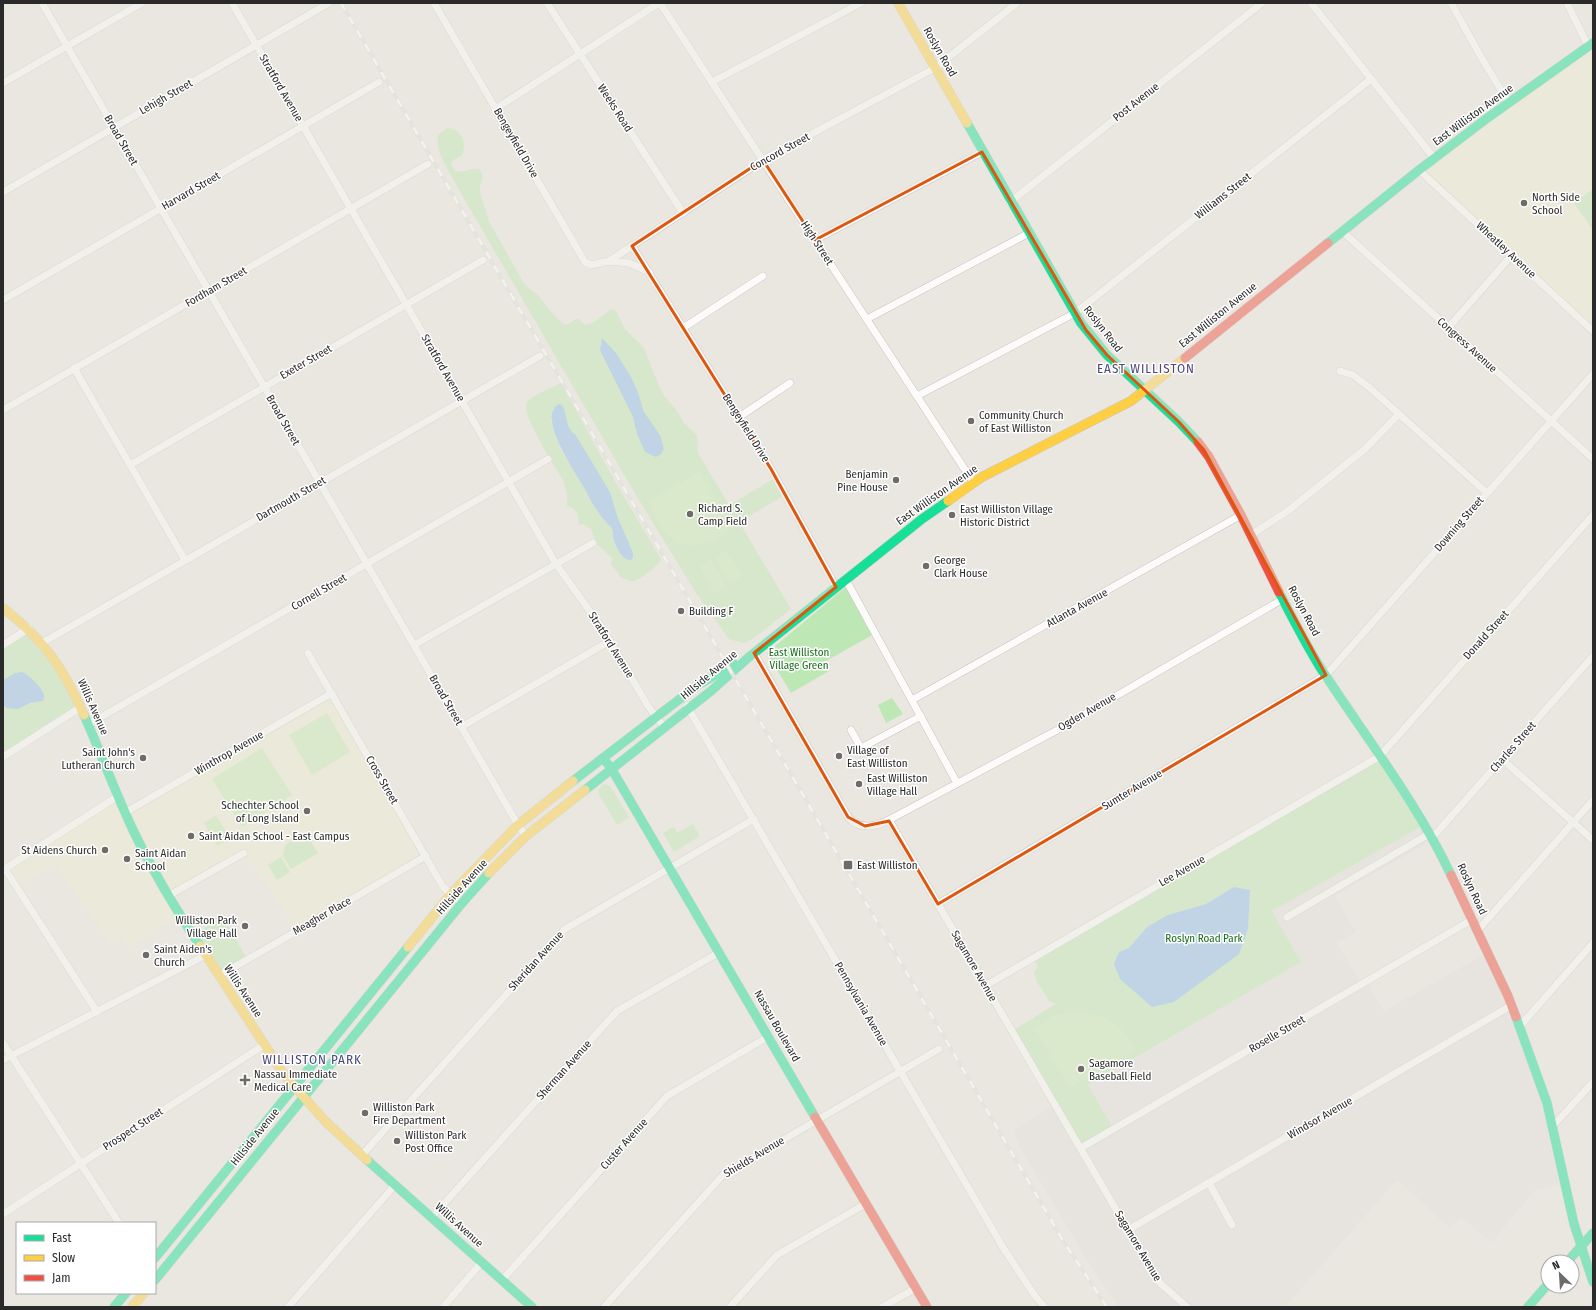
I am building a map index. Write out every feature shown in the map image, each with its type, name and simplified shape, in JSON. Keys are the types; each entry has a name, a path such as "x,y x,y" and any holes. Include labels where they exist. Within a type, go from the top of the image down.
{"main road":[{"name":"Roslyn Road","path":"898,3 1010,202 1086,330 1107,355 1179,422 1204,450 1241,515 1283,599 1314,655 1431,836 1447,865 1512,1005 1542,1087 1570,1205 1593,1282"},
{"name":"East Williston Avenue","path":"751,655 922,519 973,482 1116,410 1145,390 1418,170 1591,44"},
{"name":"Willis Avenue","path":"3,608 29,628 64,672 89,724 118,796 149,863 168,896 219,976 294,1088 362,1155 532,1307"},
{"name":"Hillside Avenue","path":"156,1257 451,894 477,866 518,825 603,758 681,698 712,677 751,655"},
{"name":"Hillside Avenue","path":"156,1275 462,903 488,874 526,836 689,708 751,655"},
{"name":"Nassau Boulevard","path":"603,758 611,768 670,867 927,1307"},
{"path":"1574,1254 1593,1233"},
{"path":"1528,1307 1540,1293"},
{"path":"114,1307 125,1294"},
{"path":"132,1307 143,1294"}],"street":[{"name":"Broad Street","path":"42,3 461,727 518,825 526,836"},
{"path":"3,83 142,3"},
{"name":"Stratford Avenue","path":"232,3 556,564 602,628 648,706 664,727"},
{"name":"Lehigh Street","path":"3,192 329,3"},
{"name":"Bengeyfield Drive","path":"434,3 585,262 591,265 609,261 629,263 649,272"},
{"name":"Weeks Road","path":"547,3 682,213"},
{"path":"495,109 659,3"},
{"name":"High Street","path":"659,3 973,482"},
{"path":"712,82 861,3"},
{"name":"Concord Street","path":"632,246 763,160 935,68 1017,3"},
{"name":"Post Avenue","path":"1010,202 1262,3"},
{"path":"1312,3 1434,158"},
{"path":"1451,3 1509,103"},
{"path":"1567,3 1591,44"},
{"name":"Williams Street","path":"917,396 1075,313 1371,79"},
{"name":"Harvard Street","path":"3,300 379,82"},
{"path":"815,240 982,152"},
{"name":"Fordham Street","path":"3,410 428,164"},
{"name":"Wheatley Avenue","path":"1418,170 1593,331"},
{"name":"Congress Avenue","path":"1342,231 1593,459"},
{"path":"867,319 1029,234"},
{"name":"Bengeyfield Drive","path":"609,261 632,246 782,487 836,587"},
{"path":"1448,328 1511,256"},
{"name":"Exeter Street","path":"130,465 483,260"},
{"path":"683,328 763,276"},
{"name":"Dartmouth Street","path":"42,643 540,356"},
{"path":"74,368 185,560"},
{"path":"1340,371 1362,381 1487,493"},
{"name":"Downing Street","path":"1326,675 1593,374"},
{"path":"739,417 790,383"},
{"path":"1251,535 1289,510 1365,449 1399,414"},
{"name":"Cornell Street","path":"89,724 548,459"},
{"name":"Atlanta Avenue","path":"912,700 1241,515"},
{"name":"Donald Street","path":"1380,756 1593,515"},
{"path":"414,645 593,543"},
{"path":"846,580 957,782"},
{"name":"Ogden Avenue","path":"888,820 1061,728 1283,599"},
{"path":"3,645 29,628"},
{"path":"461,727 610,641"},
{"name":"Cross Street","path":"308,653 443,887 462,903"},
{"path":"751,655 851,820 860,826 876,826 888,820"},
{"name":"Charles Street","path":"1287,917 1431,836 1502,759 1593,656"},
{"name":"Sumter Avenue","path":"938,904 1326,675"},
{"name":"Winthrop Avenue","path":"126,812 332,693"},
{"name":"Pennsylvania Avenue","path":"681,698 689,708 1004,1249 1035,1296 1045,1307"},
{"path":"3,756 81,707"},
{"path":"851,730 860,748 921,716"},
{"name":"Lee Avenue","path":"985,986 1380,756"},
{"path":"1502,759 1593,840"},
{"path":"97,1012 4,869 118,796"},
{"path":"1478,930 1593,800"},
{"name":"Sheridan Avenue","path":"362,1155 565,929 754,819"},
{"name":"Sagamore Avenue","path":"888,820 1158,1281 1187,1307"},
{"path":"168,896 244,853"},
{"name":"Meagher Place","path":"219,976 426,856"},
{"name":"Roselle Street","path":"1081,1148 1473,919"},
{"path":"1520,1026 1593,943"},
{"name":"Sherman Avenue","path":"432,1217 617,1011 720,952"},
{"path":"3,1060 206,955"},
{"name":"Windsor Avenue","path":"1128,1230 1512,1005"},
{"name":"Custer Avenue","path":"502,1280 667,1096 769,1036"},
{"path":"3,1043 118,1222"},
{"name":"Prospect Street","path":"3,1214 264,1045"},
{"name":"Shields Avenue","path":"604,1307 723,1175 939,1049"},
{"path":"1552,1128 1593,1082"},
{"path":"1209,1183 1232,1225"},
{"path":"288,1307 395,1185"},
{"path":"730,1307 777,1255 867,1203"},
{"path":"443,1307 482,1262"},
{"path":"882,1307 916,1288"}],"highlighted area":[{"path":"982,152 1086,330 1107,355 1179,422 1204,450 1326,675 938,904 889,821 865,826 848,817 754,653 836,587 771,469 632,246 763,160 815,240"}],"shaded area":[{"name":"North Side School","path":"1593,43 1593,331 1419,170"},
{"name":"Schechter School of Long Island","path":"332,693 426,856 296,932 272,890 244,853 168,896 180,916 128,947 120,936 110,942 56,864 17,888 5,869 118,796 125,812"},
{"path":"1424,825 1433,840 1335,896 1356,932 1337,943 1361,984 1366,981 1384,1011 1488,952 1530,1053 1564,1183 1534,1191 1491,1243 1461,1217 1450,1228 1397,1180 1285,1307 1119,1307 1083,1254 1020,1147 1013,1130 1055,1105 1113,1128 1088,1086 1301,962 1272,911"}],"green space":[{"path":"448,128 457,131 460,134 464,146 462,155 452,161 451,164 454,169 460,172 480,169 482,178 480,191 488,220 525,285 539,296 563,324 579,319 585,325 596,321 612,309 616,311 625,329 644,348 665,397 677,411 684,423 697,436 698,453 729,505 775,478 785,495 739,522 791,609 754,638 743,643 729,639 696,593 633,490 447,169 440,152 438,135"},
{"path":"1593,189 1593,230 1574,203"},
{"path":"561,383 616,483 661,559 653,569 637,580 631,581 619,576 611,566 612,558 597,544 591,529 583,524 578,525 579,519 577,513 567,506 567,494 564,483 533,428 528,416 526,407 528,401","holes":["555,409 564,409 570,429 575,434 610,492 622,530 619,552 613,540 611,528 562,452 551,421"]},
{"name":"Richard S. Camp Field","path":"700,472 731,527 727,533 712,542 685,545 677,542 667,534 648,501"},
{"path":"727,551 742,577 730,584 715,558"},
{"path":"711,560 726,586 714,593 700,567"},
{"name":"East Williston Village Green","path":"847,586 874,634 824,662 829,671 791,693 767,653"},
{"path":"29,628 80,707 6,755 3,751 3,645"},
{"path":"892,698 903,714 886,723 878,705"},
{"path":"327,713 350,752 312,775 289,735"},
{"path":"262,748 292,795 242,827 212,779"},
{"name":"Roslyn Road Park","path":"1379,756 1424,825 1272,911 1301,962 1088,1085 1113,1128 1081,1147 1012,1031 1056,1004 1050,1002 1037,982 1034,973 1038,966 1033,958"},
{"path":"604,784 610,786 629,817 617,825 598,793 599,789"},
{"path":"216,815 230,839 217,846 204,823"},
{"path":"693,824 700,836 674,852 663,833 674,827 677,833"},
{"path":"299,837 310,840 318,853 291,869 283,856 285,845"},
{"path":"281,857 290,872 277,880 268,865"},
{"path":"223,917 247,959 219,976 193,935"},
{"name":"Sagamore Baseball Field","path":"1075,1012 1104,1018 1112,1022 1124,1032 1136,1050 1070,1088 1035,1029 1054,1015"}],"water":[{"path":"602,338 616,353 630,375 637,390 644,412 660,435 664,449 661,454 656,457 645,452 637,434 633,417 600,350"},
{"path":"559,404 562,405 564,409 570,428 610,492 618,518 633,553 631,560 625,558 619,552 614,541 611,528 595,507 560,447 552,421 553,411"},
{"path":"22,672 31,678 41,689 44,695 43,701 30,703 18,709 6,708 3,704 3,680 15,673"},
{"path":"1234,887 1250,890 1248,929 1239,954 1174,1002 1152,1007 1120,979 1114,964 1119,952 1129,948 1147,927 1168,915 1206,904"}],"railway":[{"path":"341,3 1062,1239 1107,1307"}],"traffic: fast":[{"path":"1328,243 1419,170 1486,119 1593,43"},
{"path":"967,123 1081,323 1107,355 1179,422 1198,442"},
{"path":"585,790 711,691 749,657 922,519 948,501"},
{"path":"1279,592 1314,658 1406,795 1451,875"},
{"path":"573,781 698,685 734,664"},
{"path":"84,715 140,845 164,889 200,946"},
{"path":"603,758 611,768 815,1117"},
{"path":"156,1279 462,903 489,873"},
{"path":"156,1257 408,947"},
{"path":"1516,1017 1547,1103 1574,1224 1593,1282"},
{"path":"367,1160 532,1307"},
{"path":"1574,1254 1593,1233"},
{"path":"1528,1307 1540,1293"},
{"path":"114,1307 125,1294"}],"traffic: slow":[{"path":"898,3 967,123"},
{"path":"948,501 982,477 1131,401 1185,358"},
{"path":"3,608 30,631 51,656 60,668 84,715"},
{"path":"408,947 451,894 518,825 573,781"},
{"path":"489,873 526,836 585,790"},
{"path":"200,946 285,1076 325,1121 367,1160"},
{"path":"132,1307 143,1294"}],"traffic: jam":[{"path":"1185,358 1328,243"},
{"path":"1198,442 1209,457 1241,515 1279,592"},
{"path":"1451,875 1508,996 1516,1017"},
{"path":"815,1117 927,1307"}],"place":[{"name":"North Side School","path":"1524,203"},
{"name":"Community Church of East Williston","path":"971,421"},
{"name":"Benjamin Pine House","path":"896,480"},
{"name":"Richard S. Camp Field","path":"690,514"},
{"name":"East Williston Village Historic District","path":"952,515"},
{"name":"George Clark House","path":"926,566"},
{"name":"Building F","path":"681,611"},
{"name":"Village of East Williston","path":"839,756"},
{"name":"Saint John's Lutheran Church","path":"143,758"},
{"name":"East Williston Village Hall","path":"859,784"},
{"name":"Schechter School of Long Island","path":"307,811"},
{"name":"Saint Aidan School - East Campus","path":"191,836"},
{"name":"St Aidens Church","path":"105,850"},
{"name":"Saint Aidan School","path":"127,859"},
{"name":"East Williston","path":"848,865"},
{"name":"Williston Park Village Hall","path":"245,926"},
{"name":"Saint Aiden's Church","path":"146,955"},
{"name":"Sagamore Baseball Field","path":"1081,1069"},
{"name":"Nassau Immediate Medical Care","path":"245,1080"},
{"name":"Williston Park Fire Department","path":"365,1113"},
{"name":"Williston Park Post Office","path":"397,1141"}],"district":[{"name":"EAST WILLISTON","path":"1146,368"},
{"name":"WILLISTON PARK","path":"312,1059"}]}
